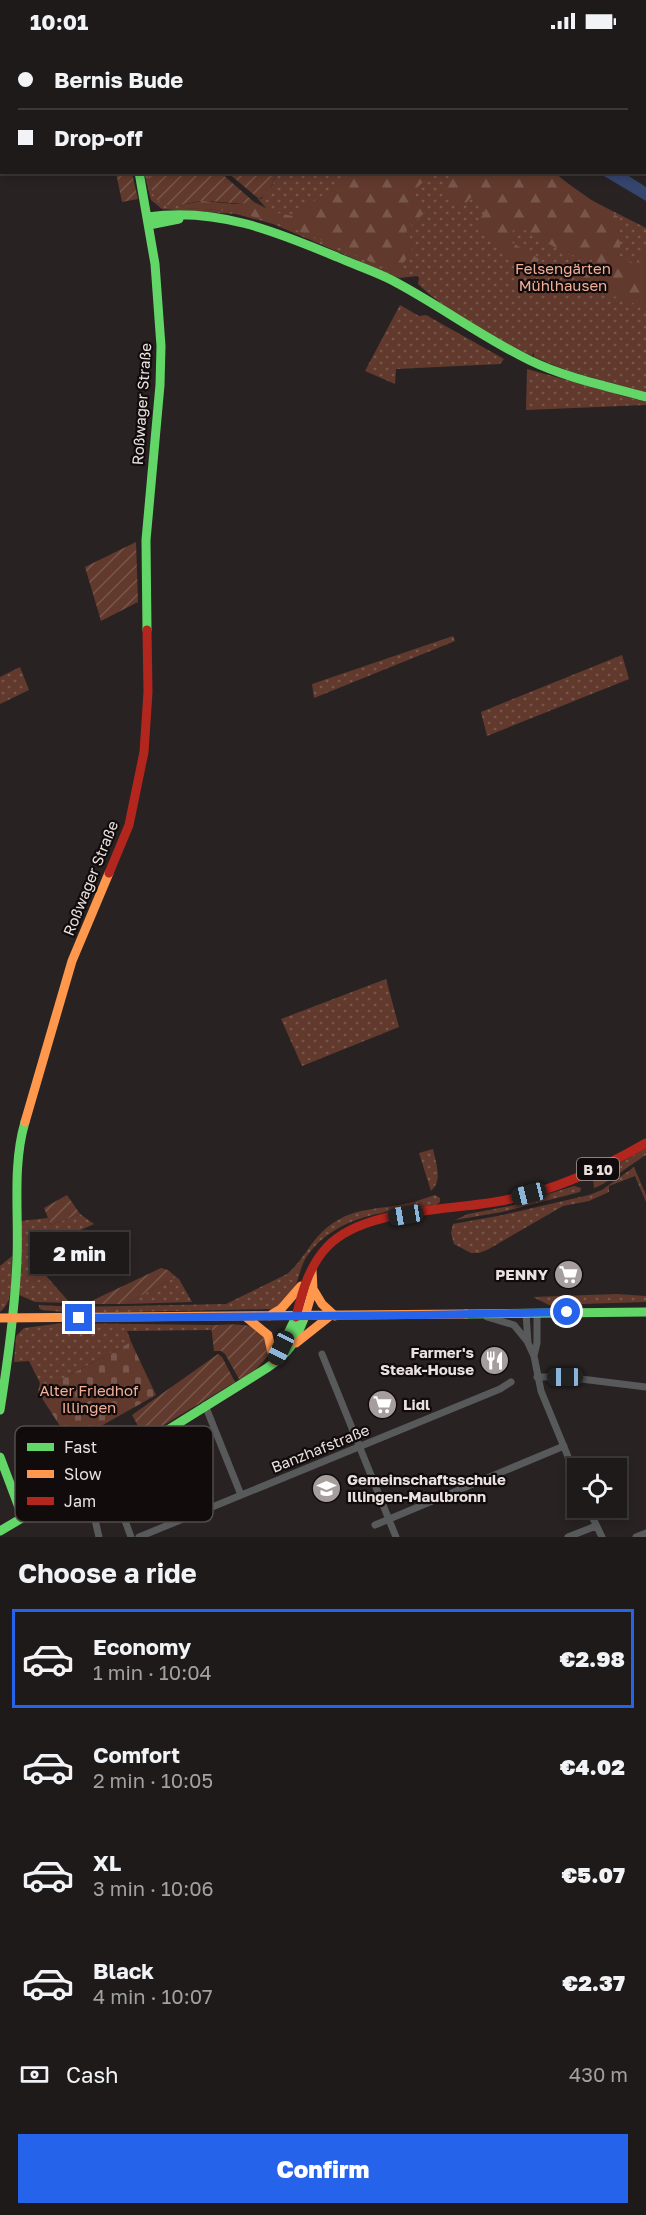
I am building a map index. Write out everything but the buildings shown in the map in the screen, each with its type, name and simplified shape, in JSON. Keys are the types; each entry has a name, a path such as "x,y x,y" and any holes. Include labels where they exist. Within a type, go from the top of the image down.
{"street":[{"name":"Roßwager Straße","path":"0,1410 7,1370 17,1260 18,1161 22,1133 72,961 129,825 144,752 148,674 147,540 160,385 161,346 155,264 139,174"},
{"path":"149,221 185,217 235,220 288,236 403,286 525,358 575,378 646,397"},
{"name":"B 10","path":"301,1316 312,1270 327,1247 343,1233 384,1218 481,1204 529,1194 591,1172 646,1143"},
{"path":"267,1317 281,1309 309,1285 332,1316"},
{"path":"0,1318 646,1312"},
{"path":"526,1313 528,1343"},
{"path":"534,1356 537,1343 537,1313"},
{"path":"476,1314 514,1325 528,1343 534,1356 542,1395 569,1458"},
{"path":"294,1344 301,1316"},
{"path":"172,1426 267,1368 274,1361 301,1316"},
{"path":"274,1361 284,1356 294,1344 332,1316"},
{"path":"246,1317 268,1335 274,1361"},
{"path":"322,1354 396,1537"},
{"path":"537,1377 565,1377 646,1387"},
{"name":"Banzhafstraße","path":"213,1507 500,1389 511,1382"},
{"path":"205,1405 242,1495"},
{"path":"375,1525 564,1446"},
{"path":"0,1457 15,1497"},
{"path":"592,1518 602,1537"},
{"path":"0,1531 16,1522"},
{"path":"96,1522 99,1537"},
{"path":"126,1522 131,1537"},
{"name":"Banzhafstraße","path":"139,1537 176,1522"},
{"path":"568,1537 596,1526"},
{"path":"636,1537 646,1533"}],"green space":[{"path":"116,174 132,174 138,199 122,202"},
{"name":"Felsengärten Mühlhausen","path":"144,174 148,174 156,198 165,204 181,205 185,209 233,212 280,223 258,199 261,199 272,186 277,174 556,174 583,196 646,228 646,393 566,370 534,357 534,352 532,356 503,342 443,305 418,284 417,276 399,278 273,224 236,214 162,209 151,200"},
{"path":"148,174 222,174 254,202 202,201 170,205 157,200 151,189"},
{"path":"229,174 277,174 269,192 259,199"},
{"path":"349,174 428,174 430,176 412,192 425,212 406,231 415,244 403,264 403,276 323,241 269,221 242,214 184,209 181,205 203,201 235,204 254,202 274,212 292,216"},
{"path":"449,174 554,174 620,218 620,257 636,264 642,249 646,250 646,308 586,286 587,283 582,281 592,260 567,254 516,225 508,240 539,259 530,277 502,250 481,234 474,225 471,220 473,218 478,222 484,212 481,202 473,195 461,209 442,196 453,177"},
{"path":"400,305 419,316 426,315 504,359 500,364 396,369 395,384 365,371"},
{"path":"527,369 646,402 646,405 526,410"},
{"path":"136,542 138,602 101,621 85,567"},
{"path":"453,636 455,641 314,698 312,684"},
{"path":"622,655 629,679 487,736 481,712"},
{"path":"20,667 29,690 0,704 0,677"},
{"path":"386,979 399,1027 302,1066 281,1019"},
{"path":"646,1148 646,1155 594,1188 593,1179"},
{"path":"433,1149 438,1177 431,1191 419,1153"},
{"path":"634,1167 646,1195 646,1202 635,1176 609,1186 609,1192 589,1201 563,1206 487,1250 471,1253 454,1244 451,1233 453,1224 589,1195 602,1190"},
{"path":"574,1186 581,1188 580,1192 502,1212 455,1220 468,1214 510,1206"},
{"path":"67,1195 80,1214 51,1225 44,1208"},
{"path":"435,1195 440,1198 440,1202 436,1205 365,1217 333,1231 307,1256 291,1294 273,1309 76,1313 39,1308 39,1305 75,1307 226,1304 287,1274 323,1231 344,1217"},
{"path":"80,1214 94,1224 27,1254 70,1303 35,1302 17,1294 20,1221 48,1218 51,1225"},
{"path":"12,1256 10,1294 5,1307 0,1312 0,1266"},
{"path":"161,1268 168,1270 176,1277 125,1304 85,1304"},
{"path":"176,1277 192,1302 125,1304"},
{"path":"617,1294 646,1296 646,1302 549,1305 533,1297"},
{"path":"63,1323 211,1325 211,1330 127,1331 131,1342 38,1392 40,1383 29,1361 14,1362 16,1336 24,1328"},
{"path":"211,1325 241,1325 257,1329 267,1344 268,1356 256,1369 241,1380 239,1379 225,1354 221,1351 214,1351"},
{"name":"Alter Friedhof Illingen","path":"131,1342 156,1395 101,1426 60,1426 38,1392"},
{"path":"218,1354 222,1357 235,1382 162,1426 138,1426 132,1415"}],"water":[{"path":"601,174 626,174 646,187 646,201"}],"traffic: fast":[{"path":"139,174 155,264 161,346 160,385 146,540 147,630"},
{"path":"148,217 198,215 221,218 291,238 392,280 529,360 557,372 646,397"},
{"path":"149,225 179,219"},
{"path":"0,1410 15,1297 17,1173 25,1122"},
{"path":"466,1314 646,1312"},
{"path":"174,1426 267,1368 282,1356 291,1346 305,1316"},
{"path":"275,1360 296,1317"},
{"path":"0,1457 15,1497"},
{"path":"0,1531 15,1522"}],"traffic: slow":[{"path":"25,1122 72,961 109,873"},
{"path":"305,1316 313,1289 312,1270"},
{"path":"269,1316 281,1309 301,1286"},
{"path":"313,1289 322,1304 335,1316"},
{"path":"0,1318 466,1314"},
{"path":"296,1343 330,1316"},
{"path":"246,1317 268,1335 274,1361"}],"traffic: jam":[{"path":"109,873 129,825 144,752 148,692 147,630"},
{"path":"296,1317 315,1262 327,1247 343,1234 363,1224 386,1217 485,1204 525,1196 596,1169 646,1143"}],"place":[{"name":"PENNY","path":"569,1274"},
{"name":"Farmer's Steak-House","path":"495,1361"},
{"name":"Lidl","path":"382,1404"},
{"name":"Gemeinschaftsschule Illingen-Maulbronn","path":"326,1488"}],"route":[{"path":"79,1318 567,1312"}]}
